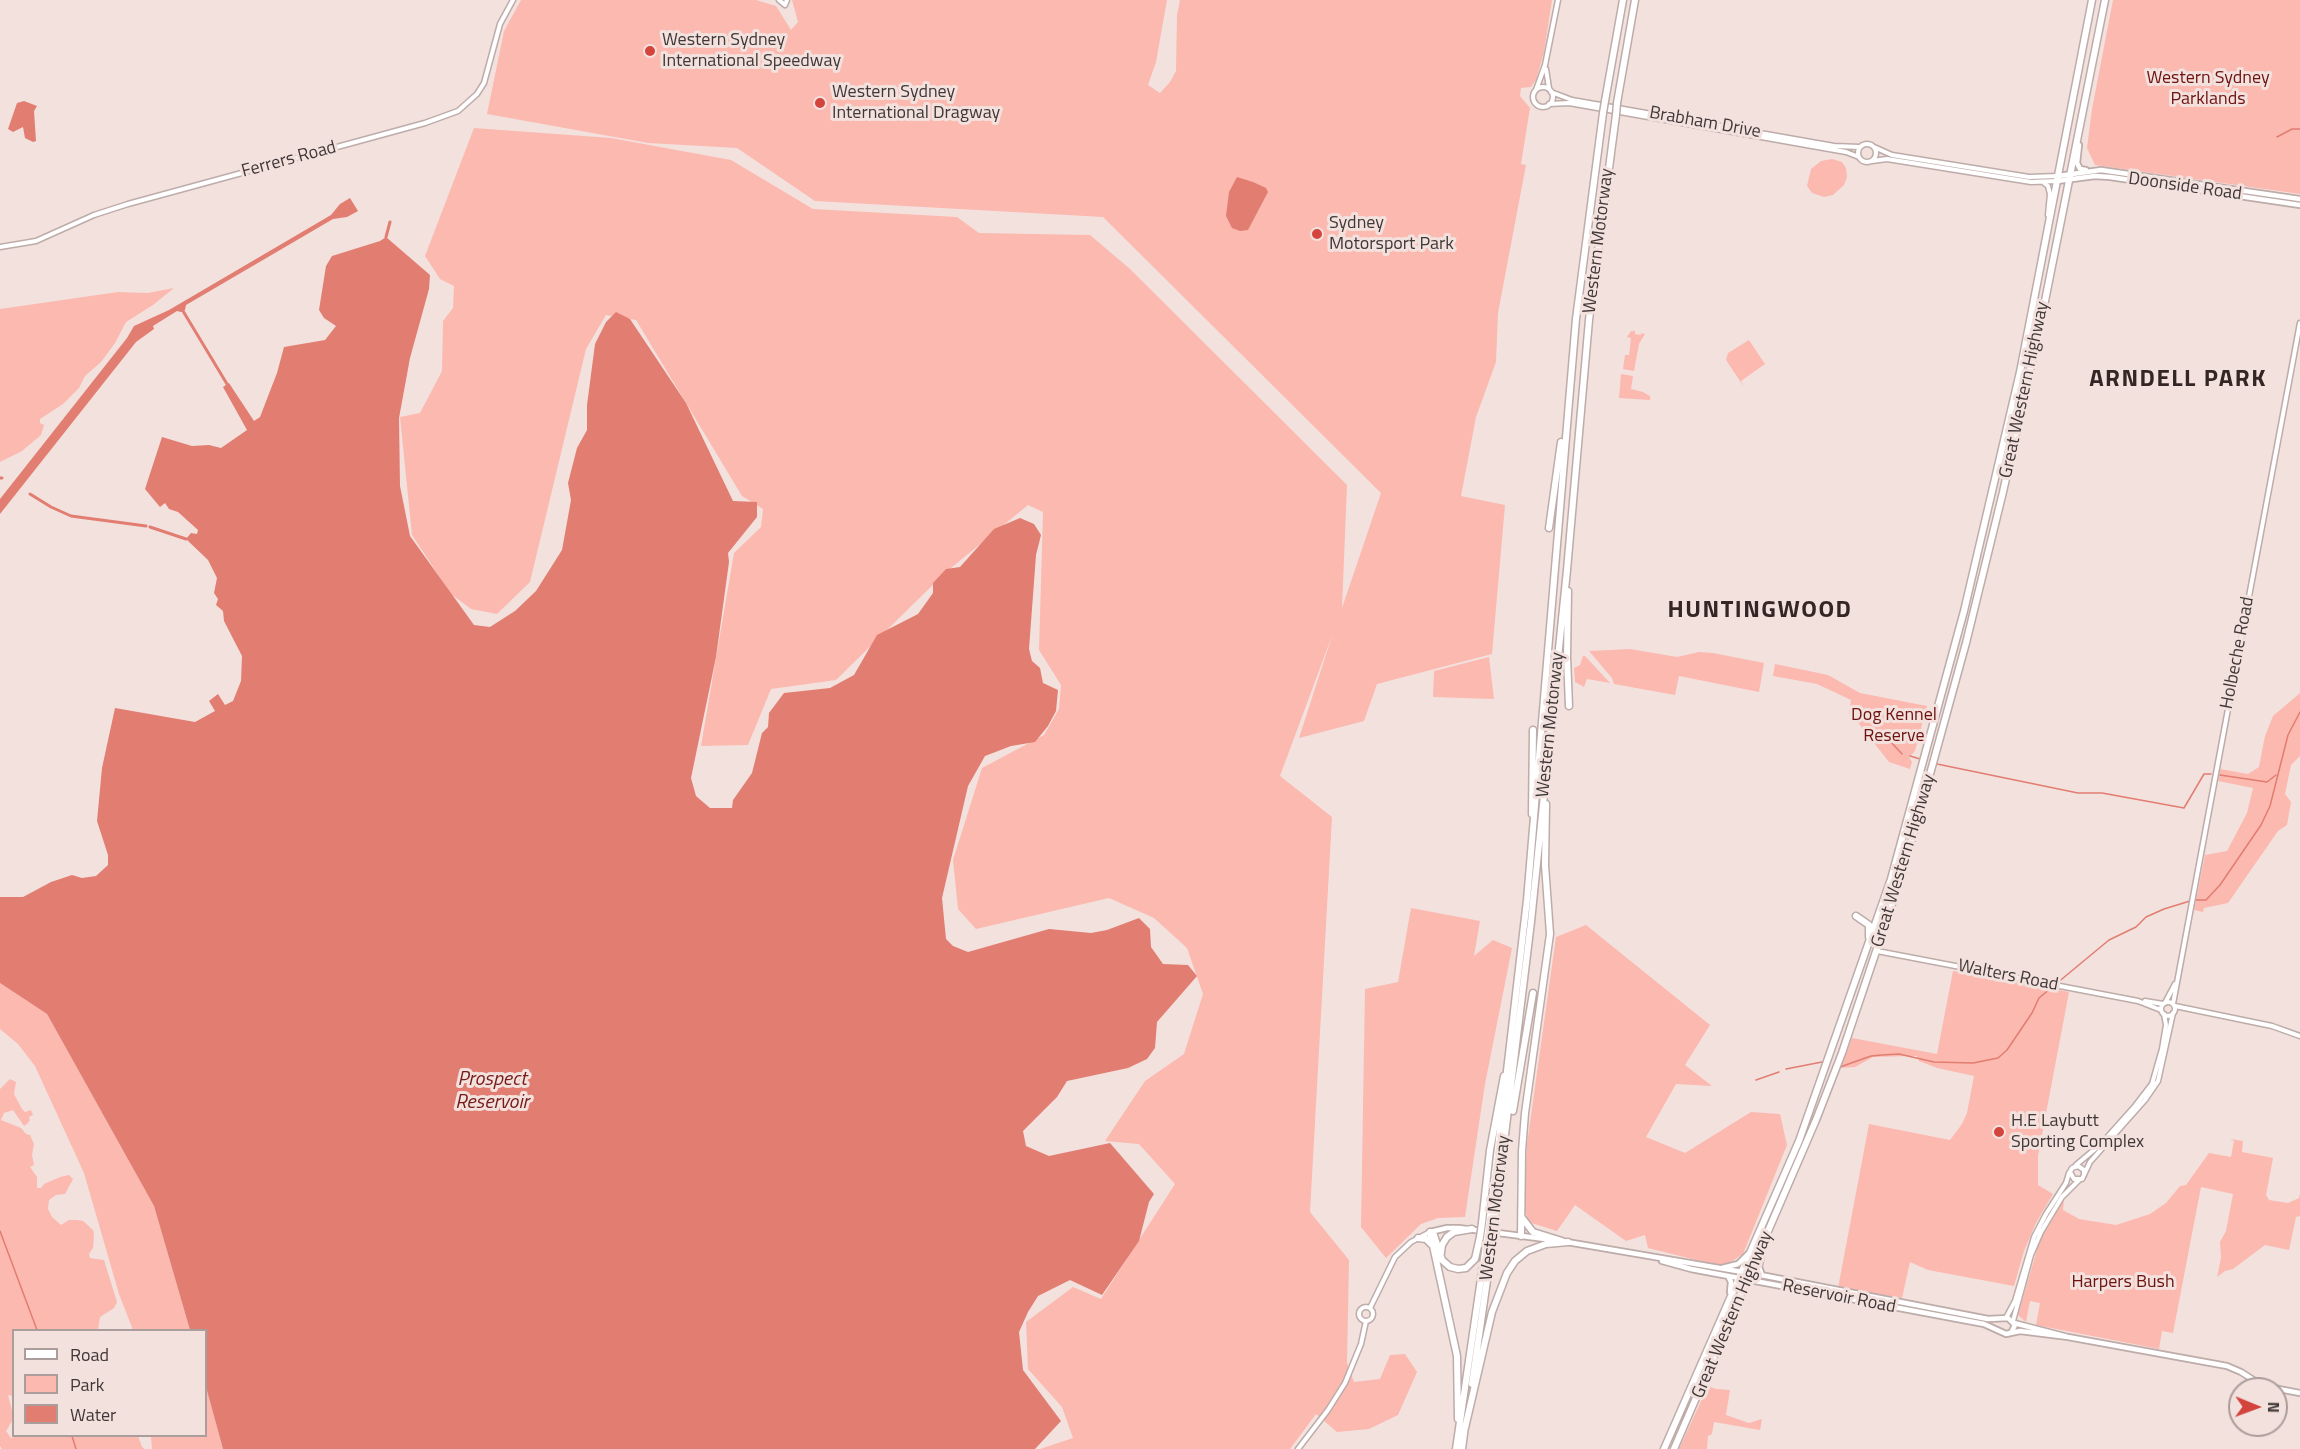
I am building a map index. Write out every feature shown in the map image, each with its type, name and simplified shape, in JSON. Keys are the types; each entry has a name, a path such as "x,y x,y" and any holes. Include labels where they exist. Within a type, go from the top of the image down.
{"highway":[{"name":"Western Motorway","path":"1462,1449 1513,1024 1533,835 1569,397 1585,245 1603,113 1623,0"},
{"name":"Western Motorway","path":"1488,1224 1501,1173 1521,1006 1567,570 1589,320 1617,103 1635,0"},
{"name":"Great Western Highway","path":"1664,1449 1799,1141 1850,1000 1897,857 1971,583 2020,372 2092,0"},
{"name":"Great Western Highway","path":"1674,1449 1816,1120 1877,951 1908,856 1981,586 2030,377 2105,0"},
{"path":"1549,528 1569,397"},
{"path":"1567,570 1569,573 1567,657 1569,706"},
{"path":"1971,583 1981,586"},
{"path":"1533,730 1531,799 1533,835"},
{"path":"1521,1236 1525,1113 1550,934 1545,865 1547,756"},
{"path":"1850,1000 1870,932 1867,923 1856,916"},
{"path":"1501,1173 1508,1145 1533,993"},
{"path":"1521,1210 1525,1223 1533,1232 1568,1242"},
{"path":"1431,1232 1444,1262 1458,1269 1469,1266 1477,1256 1487,1238 1488,1224"},
{"path":"1444,1262 1441,1248 1445,1239 1454,1232 1472,1229"},
{"path":"1431,1232 1432,1246 1457,1356 1458,1435"},
{"path":"1418,1238 1427,1239 1432,1246"},
{"name":"Western Motorway","path":"1456,1449 1487,1238"},
{"path":"1465,1428 1492,1312 1507,1273 1515,1261 1527,1251 1546,1244 1568,1242"}],"main road":[{"path":"2081,118 2077,163 2080,169 2088,170"},
{"name":"Doonside Road","path":"2069,176 2088,170 2101,170 2299,199"},
{"path":"2057,178 2069,176"},
{"name":"Doonside Road","path":"2069,176 2110,177 2300,205"},
{"name":"Reservoir Road","path":"1431,1232 1447,1228 1472,1229 1568,1242 1720,1269 1741,1276"},
{"path":"1764,1276 1758,1267 1766,1238"},
{"path":"1720,1269 1738,1264 1752,1248"},
{"name":"Reservoir Road","path":"1642,1256 1691,1269 1728,1276 1749,1277 1984,1324 2001,1331"},
{"path":"1728,1276 1731,1285 1729,1301"},
{"name":"Reservoir Road","path":"1749,1277 1764,1276 1920,1307 1988,1319 2004,1319"},
{"path":"2068,1337 2004,1319 1999,1324 2004,1333 2020,1331 2068,1337 2227,1366 2263,1386 2300,1393"},
{"path":"2011,1333 2014,1329 2014,1322"}],"street":[{"name":"Ferrers Road","path":"0,246 14,246 36,241 94,215 128,204 451,115 468,103 484,82 500,24 513,0"},
{"path":"779,0 785,5 787,0"},
{"path":"1545,65 1552,97 1550,104 1544,106 1537,104 1533,97 1545,65 1558,0"},
{"path":"1536,90 1544,87 1551,91"},
{"name":"Brabham Drive","path":"1551,91 1572,100 1834,146 1860,147"},
{"name":"Brabham Drive","path":"1550,104 1569,103 1846,152 1859,157"},
{"path":"2048,225 2050,194 2048,186 2042,183 1887,159 1865,162 1859,157 1860,147 1868,144 1892,155 2029,177 2057,178"},
{"path":"1872,160 1876,154 1874,147"},
{"path":"2042,183 2057,178"},
{"name":"Holbeche Road","path":"2174,1012 2176,983 2300,323"},
{"name":"Walters Road","path":"1877,951 2139,1001 2174,1005"},
{"name":"Holbeche Road","path":"2162,1012 2164,1003 2176,983"},
{"name":"Walters Road","path":"2139,1001 2162,1012"},
{"path":"2174,1005 2190,1011 2272,1026 2300,1036"},
{"path":"2004,1319 2015,1301 2034,1237 2066,1183 2070,1172 2101,1144 2152,1084 2166,1025 2162,1012 2190,1011"},
{"path":"2014,1322 2031,1255 2041,1232 2062,1197 2080,1180 2090,1162 2145,1101 2158,1081 2174,1012"},
{"path":"2076,1166 2082,1168 2084,1175"},
{"path":"2070,1172 2072,1178 2080,1180"},
{"name":"Reservoir Road","path":"1370,1308 1392,1261 1404,1248 1431,1232"},
{"path":"1298,1449 1328,1410 1345,1383 1361,1344 1366,1321 1373,1316 1370,1308 1364,1307 1359,1312 1360,1318 1366,1321"}],"green space":[{"path":"521,0 756,0 776,6 791,30 798,22 792,0 1167,0 1156,62 1148,85 1160,93 1176,71 1177,15 1180,0 1552,0 1544,52 1536,80 1531,87 1521,88 1520,96 1530,108 1521,164 1526,165 1498,313 1496,362 1476,417 1461,496 1505,505 1492,654 1377,684 1364,721 1299,738 1333,633 1280,776 1332,817 1310,1212 1349,1260 1347,1363 1354,1382 1380,1379 1390,1355 1405,1354 1417,1372 1398,1415 1369,1429 1337,1432 1316,1414 1290,1449 1040,1449 1073,1438 1062,1407 1028,1369 1026,1322 1073,1287 1101,1299 1175,1184 1139,1144 1105,1141 1145,1081 1184,1054 1203,994 1187,948 1154,918 1109,898 976,929 958,909 953,860 982,768 1044,735 1059,709 1061,685 1039,650 1043,512 1028,505 946,572 836,680 771,689 748,745 701,746 734,553 761,527 763,509 742,496 636,320 606,315 586,349 530,582 497,614 471,609 451,594 412,535 400,417 420,413 442,371 443,321 453,308 454,286 440,279 425,256 474,128 611,138 731,160 813,209 957,217 979,233 1090,235 1130,269 1347,485 1342,608 1381,493 1103,217 815,201 737,148 648,143 487,114 504,31"},
{"name":"Western Sydney Parklands","path":"2113,0 2300,0 2300,194 2095,165 2087,148 2092,109"},
{"path":"1832,159 1842,162 1846,168 1847,177 1844,185 1833,195 1824,197 1812,193 1807,186 1811,169 1821,161"},
{"path":"174,288 126,322 115,343 101,362 85,376 79,388 63,404 40,419 40,423 44,425 41,435 22,451 0,462 0,309 118,292 148,293"},
{"path":"1631,331 1635,331 1635,334 1645,334 1639,344 1634,371 1623,369 1625,355 1629,355 1631,338 1627,337"},
{"path":"1749,340 1765,364 1741,381 1744,387 1726,360 1728,353"},
{"path":"1621,374 1633,376 1631,389 1650,396 1650,400 1619,398"},
{"path":"1630,649 1677,657 1699,652 1713,653 1764,663 1759,692 1679,676 1675,695 1614,684 1612,678 1589,651"},
{"path":"1583,656 1610,683 1587,679 1584,687 1575,682 1574,668 1580,665"},
{"path":"1489,657 1494,699 1433,697 1434,671"},
{"name":"Dog Kennel Reserve","path":"1775,664 1828,675 1860,693 1927,706 1915,751 1909,757 1912,762 1910,769 1889,762 1849,714 1851,700 1817,684 1773,676"},
{"path":"2300,693 2300,756 2291,765 2285,794 2291,802 2287,825 2278,831 2228,903 2204,908 2203,912 2194,910 2205,855 2227,851 2247,813 2253,788 2218,781 2220,769 2248,774 2259,767 2265,736 2273,716"},
{"path":"1411,908 1480,921 1474,956 1493,940 1512,948 1485,1084 1465,1217 1438,1218 1421,1224 1386,1258 1361,1227 1365,989 1398,982"},
{"path":"1586,925 1710,1025 1685,1065 1712,1086 1676,1084 1646,1137 1685,1153 1751,1112 1780,1114 1787,1145 1743,1254 1726,1265 1716,1265 1648,1248 1645,1235 1626,1241 1575,1205 1557,1231 1528,1222 1524,1205 1527,1144 1556,937"},
{"name":"H.E Laybutt Sporting Complex","path":"1953,971 2069,992 2038,1156 2038,1185 2053,1194 2036,1223 2024,1251 2014,1286 1928,1270 1910,1262 1902,1298 1838,1288 1869,1124 1950,1140 1967,1113 1974,1076 1937,1068 1919,1061 1917,1056 1873,1057 1855,1067 1841,1068 1852,1038 1937,1054"},
{"path":"0,983 47,1014 154,1206 190,1329 133,1329 119,1294 84,1173 35,1066 18,1044 0,1029"},
{"path":"10,1079 16,1082 14,1094 22,1109 25,1112 31,1110 33,1115 29,1117 30,1120 24,1126 13,1110 4,1113 1,1120 21,1128 30,1135 34,1144 32,1155 34,1165 30,1167 37,1177 37,1188 60,1177 69,1175 73,1179 65,1194 56,1195 49,1200 48,1209 52,1217 61,1225 69,1220 77,1220 83,1221 93,1230 93,1248 89,1254 90,1258 104,1260 117,1302 114,1308 100,1317 98,1329 12,1329 12,1396 8,1395 12,1421 6,1431 11,1438 138,1437 145,1449 2,1449 0,1446 0,1089"},
{"name":"Harpers Bush","path":"2230,1139 2243,1141 2242,1152 2273,1158 2266,1195 2269,1200 2288,1203 2299,1198 2300,1194 2300,1216 2296,1217 2289,1250 2265,1245 2233,1269 2217,1277 2221,1258 2220,1242 2226,1231 2233,1194 2201,1187 2173,1333 2162,1331 2159,1349 2036,1325 2040,1303 2030,1301 2026,1322 2018,1315 2039,1243 2055,1211 2064,1199 2063,1210 2079,1219 2116,1225 2150,1214 2166,1203 2180,1186 2186,1185 2209,1153 2231,1157 2234,1141"},
{"path":"1708,1386 1730,1390 1726,1415 1749,1423 1762,1419 1760,1430 1714,1422 1712,1434 1708,1436 1707,1449 1679,1449"},
{"path":"207,1391 223,1449 152,1449 151,1437 207,1437"}],"water":[{"path":"24,101 37,106 34,111 36,141 33,142 25,138 23,127 13,132 8,129 17,103"},
{"path":"1237,177 1266,188 1268,192 1248,230 1240,231 1232,228 1226,216 1229,192"},
{"path":"350,198 358,211 347,217 333,219 186,305 185,310 177,311 153,326 154,329 136,342 0,514 0,499 127,338 134,326 169,310 331,215 340,204"},
{"name":"Prospect Reservoir","path":"386,237 430,275 429,289 410,358 399,418 400,486 410,536 474,625 490,627 515,611 536,591 562,550 571,500 568,483 577,448 587,430 587,405 595,344 606,322 616,312 630,319 686,403 733,501 757,502 757,517 728,553 729,562 716,657 691,778 696,796 710,808 732,808 733,800 752,773 762,733 768,727 769,713 784,693 830,688 854,675 877,635 918,614 933,593 933,583 946,569 960,567 994,529 1020,518 1034,524 1041,535 1036,555 1029,649 1032,661 1040,668 1043,683 1058,690 1056,711 1035,742 1011,746 985,756 968,786 942,898 946,939 953,946 968,952 1049,929 1091,933 1107,930 1139,918 1150,929 1151,947 1163,964 1188,965 1197,976 1157,1022 1155,1048 1147,1059 1128,1068 1067,1081 1057,1097 1023,1131 1026,1146 1049,1156 1110,1143 1154,1194 1149,1202 1139,1241 1102,1295 1070,1280 1038,1296 1028,1312 1019,1332 1023,1370 1061,1421 1035,1449 223,1449 207,1391 207,1329 190,1329 154,1206 47,1014 0,983 0,897 23,897 51,882 72,875 82,878 96,876 108,865 108,855 97,821 102,768 115,708 195,722 215,711 209,701 218,694 225,705 233,701 241,681 242,656 224,621 223,611 216,605 218,599 214,593 217,578 208,560 186,539 191,533 197,534 198,530 178,512 169,509 165,503 160,507 145,489 162,437 192,446 209,445 221,448 247,430 223,387 229,383 254,421 260,417 277,373 284,347 325,340 336,326 324,318 319,310 326,266 332,256"}],"waterway":[{"path":"2277,137 2292,129 2300,129"},
{"path":"386,237 390,222"},
{"path":"183,311 227,384"},
{"path":"30,494 71,516 146,526"},
{"path":"150,527 186,539"},
{"path":"2195,900 2206,900 2220,885 2261,825 2270,806 2288,735 2300,712"},
{"path":"1891,742 1902,754"},
{"path":"1910,756 1920,759"},
{"path":"1937,764 2078,793 2102,793 2184,808 2204,774 2211,774"},
{"path":"2220,775 2267,782 2276,775"},
{"path":"1840,1067 1871,1056 1899,1054 1934,1062 1973,1063 1998,1058 2007,1050 2032,1013 2039,998 2109,940 2136,927 2146,917 2190,901"},
{"path":"1786,1069 1822,1062"},
{"path":"1756,1080 1779,1072"},
{"path":"0,1231 37,1329"},
{"path":"72,1437 76,1449"}],"place":[{"name":"Western Sydney International Speedway","path":"650,51"},
{"name":"Western Sydney International Dragway","path":"820,103"},
{"name":"Sydney Motorsport Park","path":"1317,234"},
{"name":"H.E Laybutt Sporting Complex","path":"1999,1132"}],"district":[{"name":"ARNDELL PARK","path":"2178,380"},
{"name":"HUNTINGWOOD","path":"1760,611"}]}
